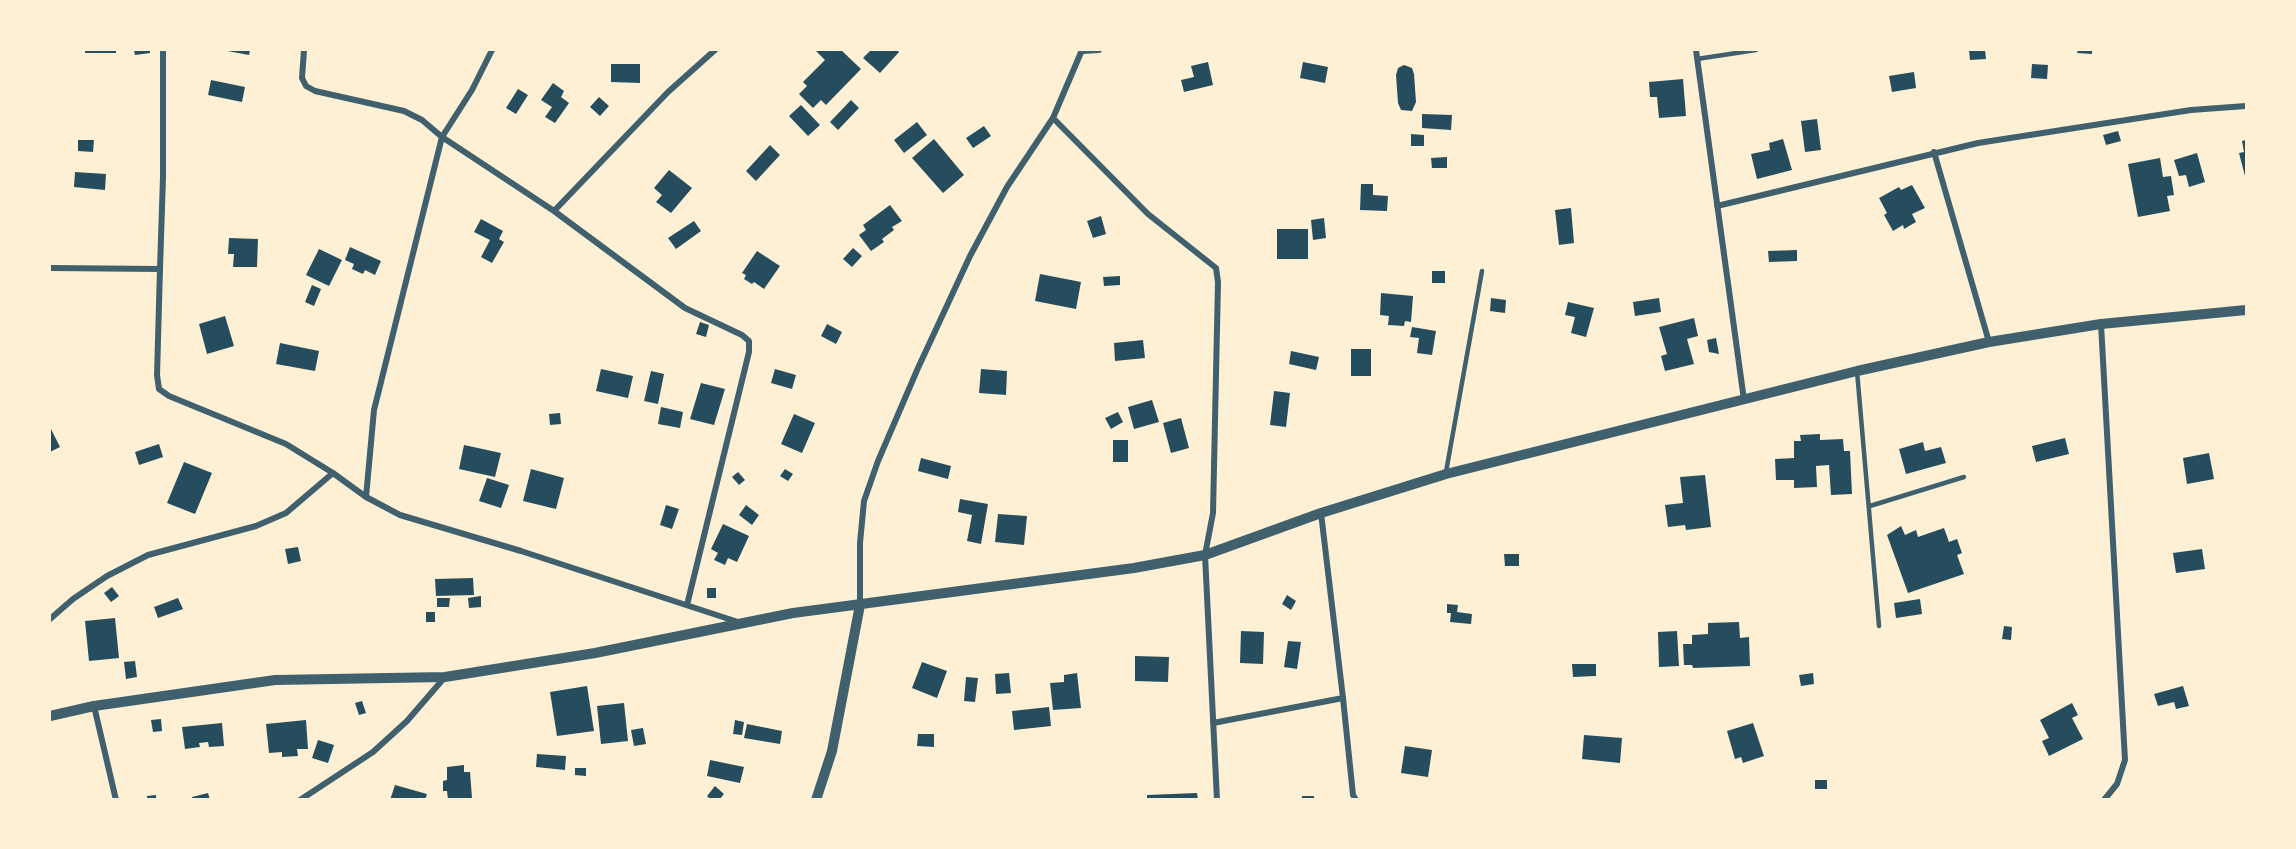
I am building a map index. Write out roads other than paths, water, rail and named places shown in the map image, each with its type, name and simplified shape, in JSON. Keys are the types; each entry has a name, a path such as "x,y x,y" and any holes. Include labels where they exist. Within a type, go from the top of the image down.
{"street":[{"path":"163,50 159,389 169,396 286,444 366,497 400,515 521,551 743,624"},
{"path":"304,50 302,78 306,86 315,91 404,111 422,120 442,137 554,212 685,308 742,335 749,341 749,352 687,605"},
{"path":"366,497 374,410 442,137 472,90 492,50"},
{"path":"554,212 668,93 715,50"},
{"path":"816,800 832,751 860,604 860,543 864,501 878,461 969,256 1007,187 1053,118 1083,50 1099,50"},
{"path":"1696,50 1744,401"},
{"path":"1717,206 1868,171 1934,152 2000,139 2191,110 2247,106"},
{"path":"1053,118 1148,214 1216,268 1218,282 1213,513 1205,555 1217,800"},
{"path":"1934,152 1989,342"},
{"path":"50,268 160,269"},
{"path":"50,716 94,706 275,680 445,677 584,655 793,613 1123,569 1205,555 1322,513 1446,474 1857,371 1989,342 2101,324 2247,310"},
{"path":"2101,324 2125,760 2117,784 2104,800"},
{"path":"50,619 73,599 107,576 148,555 256,526 286,513 333,473"},
{"path":"1322,513 1353,795 1356,800"},
{"path":"300,800 373,752 407,721 445,677"},
{"path":"1213,723 1343,698"},
{"path":"94,706 116,800"}],"lane":[{"path":"1697,59 1756,50"},
{"path":"1446,474 1482,271"},
{"path":"1857,371 1879,626"},
{"path":"1870,506 1964,477"}]}
